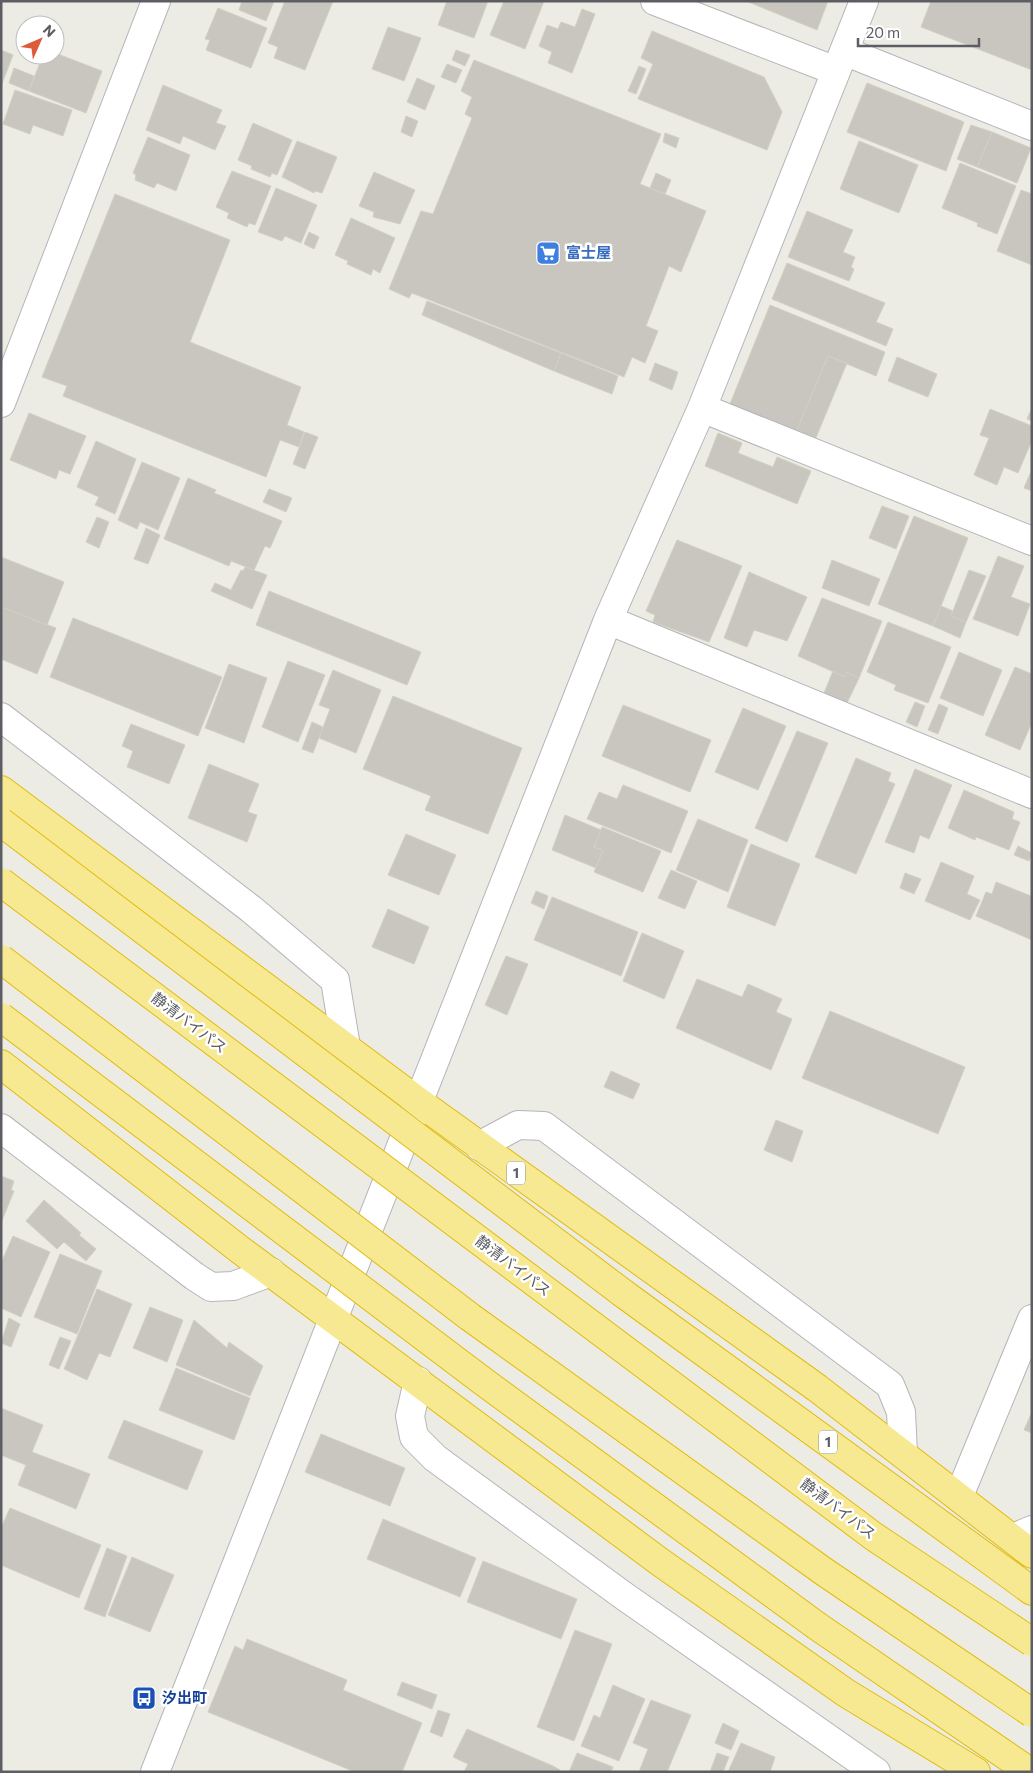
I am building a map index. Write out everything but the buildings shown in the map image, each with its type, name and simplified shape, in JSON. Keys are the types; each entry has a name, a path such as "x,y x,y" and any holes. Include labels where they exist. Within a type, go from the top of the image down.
{"highway":[{"name":"1","path":"1,790 419,1102 817,1388 959,1496 1025,1541"},
{"name":"1","path":"1,822 624,1294 1032,1591"},
{"name":"静清バイパス","path":"1,882 873,1536 1032,1642"},
{"path":"1,958 470,1317 823,1571 1032,1713"},
{"path":"1,1017 484,1382 817,1626 1030,1772"},
{"path":"1,1064 334,1320 660,1562 846,1693 976,1772"}],"street":[{"path":"1,403 156,1"},
{"path":"655,1 1032,126"},
{"path":"154,1772 334,1320 608,620 702,408 864,1"},
{"path":"702,408 1032,541"},
{"path":"608,620 1032,794"},
{"path":"1,717 251,909 335,980 346,1047"},
{"path":"479,1146 518,1125 544,1126 890,1385 901,1412 903,1453"},
{"path":"1,1128 211,1287 234,1286 271,1272"},
{"path":"959,1496 1032,1319"},
{"path":"418,1381 410,1416 414,1437 435,1458 624,1596 867,1769"}],"place":[{"name":"富士屋","path":"548,253"},
{"name":"汐出町","path":"144,1698"}]}
